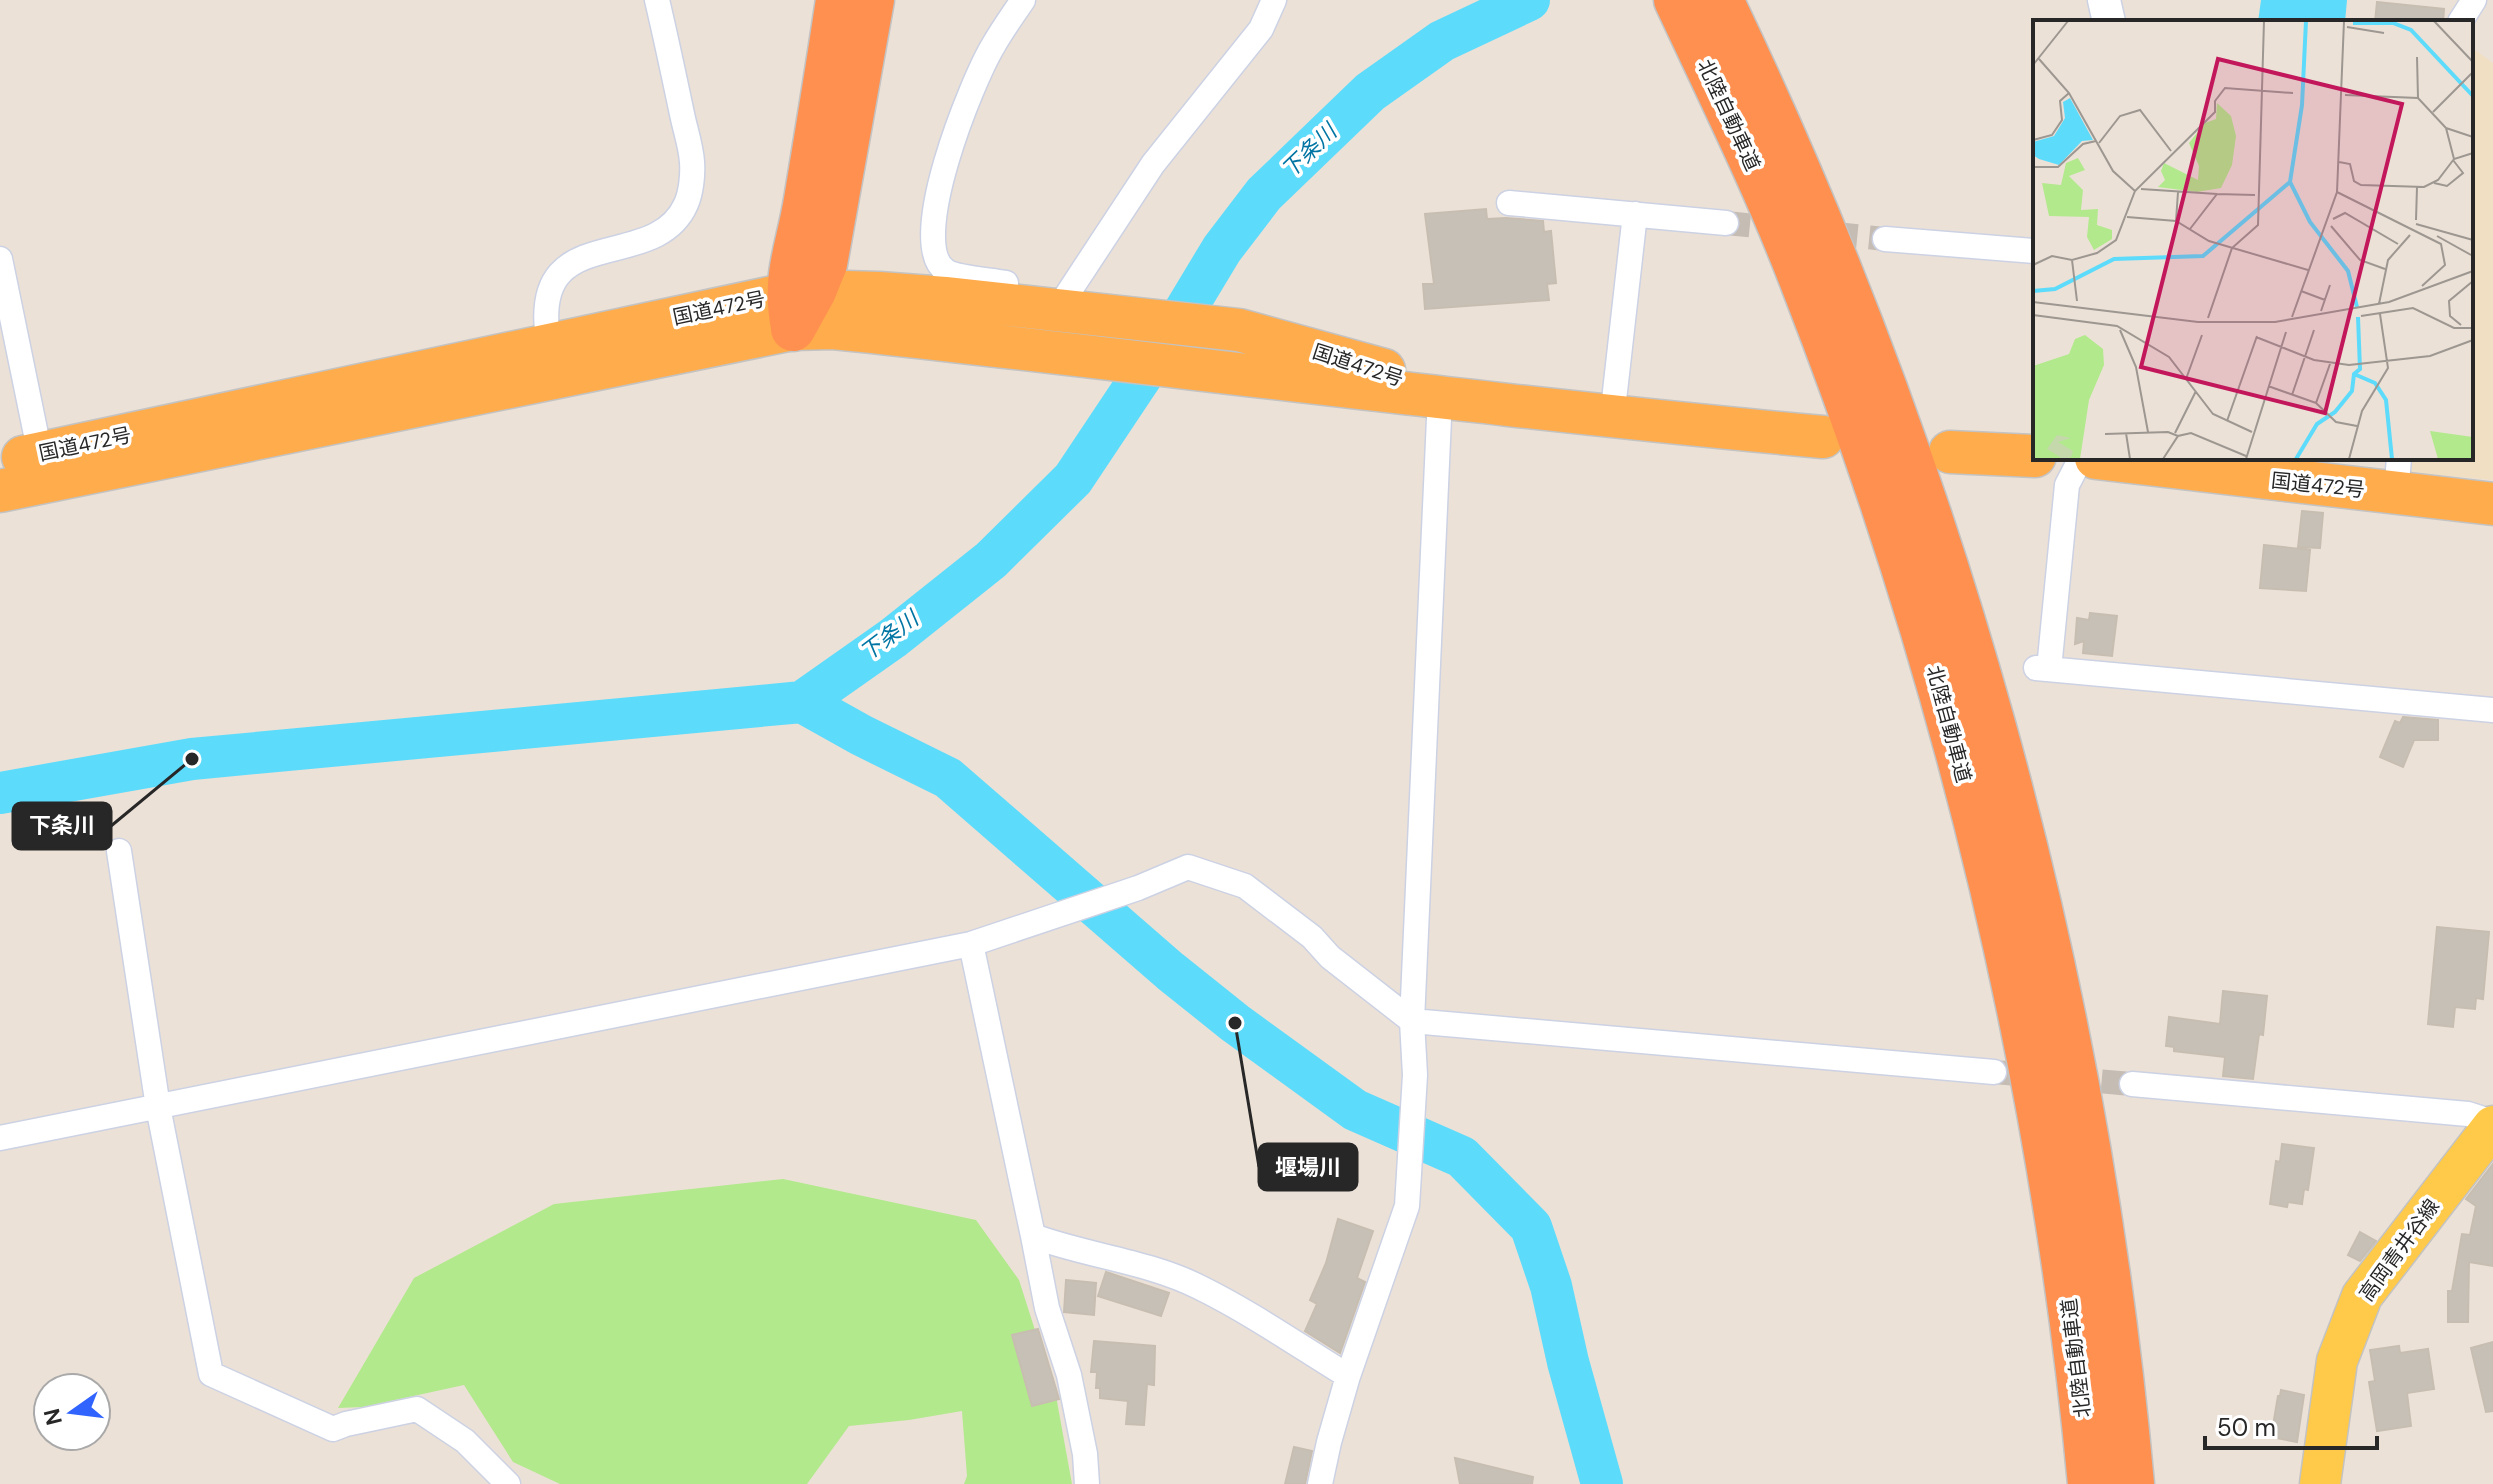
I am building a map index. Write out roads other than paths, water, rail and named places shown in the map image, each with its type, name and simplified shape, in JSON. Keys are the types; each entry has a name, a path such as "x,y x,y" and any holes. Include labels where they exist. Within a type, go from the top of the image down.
{"highway":[{"path":"799,305 789,274 803,217 838,0"},
{"path":"799,305 825,264 872,0"},
{"name":"北陸自動車道","path":"1676,0 1750,158 1803,282 1852,417 1942,694 1980,837 2045,1137 2070,1304 2090,1484"},
{"name":"北陸自動車道","path":"1721,0 1800,159 1896,417 1942,551 1982,683 2021,828 2055,979 2086,1143 2111,1300 2132,1484"},
{"path":"1735,0 1800,159"},
{"name":"国道472号","path":"0,491 552,360 799,305 879,293 1239,330 1384,369 1440,396"},
{"name":"国道472号","path":"799,305 833,328 1612,418 1823,437"},
{"name":"国道472号","path":"0,462 552,360"},
{"path":"1950,452 2033,456"},
{"name":"国道472号","path":"2130,460 2398,476 2493,504"}],"main road":[{"name":"高岡青井谷線","path":"2320,1484 2337,1361 2362,1296 2493,1124"}],"street":[{"path":"552,360 546,298 551,285 561,273 574,263 645,239 662,230 685,205 692,162 657,0"},
{"path":"1003,304 1006,283 947,273 935,259 932,225 952,140 991,48 1023,0"},
{"path":"1075,312 1153,164 1261,29 1274,0"},
{"path":"2104,0 2109,20"},
{"path":"2461,20 2474,1"},
{"path":"1509,203 1726,223"},
{"path":"1612,418 1635,214"},
{"path":"1885,239 2033,251"},
{"path":"0,259 40,454"},
{"path":"1320,1484 1348,1376 1407,1206 1415,1075 1412,1021 1440,396"},
{"path":"2080,460 2067,485 2042,669 2493,710"},
{"path":"119,851 158,1107 211,1374 333,1429 417,1409 465,1441 508,1484"},
{"path":"0,1138 971,944 1138,888 1188,867 1245,886 1312,937 1330,957 1412,1021 1994,1072"},
{"path":"971,944 1047,1308 1069,1375 1085,1454 1087,1484"},
{"path":"2132,1084 2468,1114 2493,1124"},
{"path":"1033,1236 1128,1261 1198,1286 1348,1376"}],"water":[{"path":"2261,0 2347,0 2345,20 2258,20"}],"waterway":[{"name":"下条川","path":"0,793 192,759 802,702 893,638 991,560 1073,479 1181,317 1222,249 1264,194 1370,92 1442,41 1529,0"},
{"path":"802,702 948,778 1170,971 1235,1023 1355,1110 1462,1157 1531,1227 1551,1286 1568,1362 1602,1484"}],"tunnel":[{"path":"1726,223 1885,239"},
{"path":"1994,1072 2132,1084"}],"place":[{"name":"下条川","path":"192,759"},
{"name":"堰場川","path":"1235,1023"}]}
